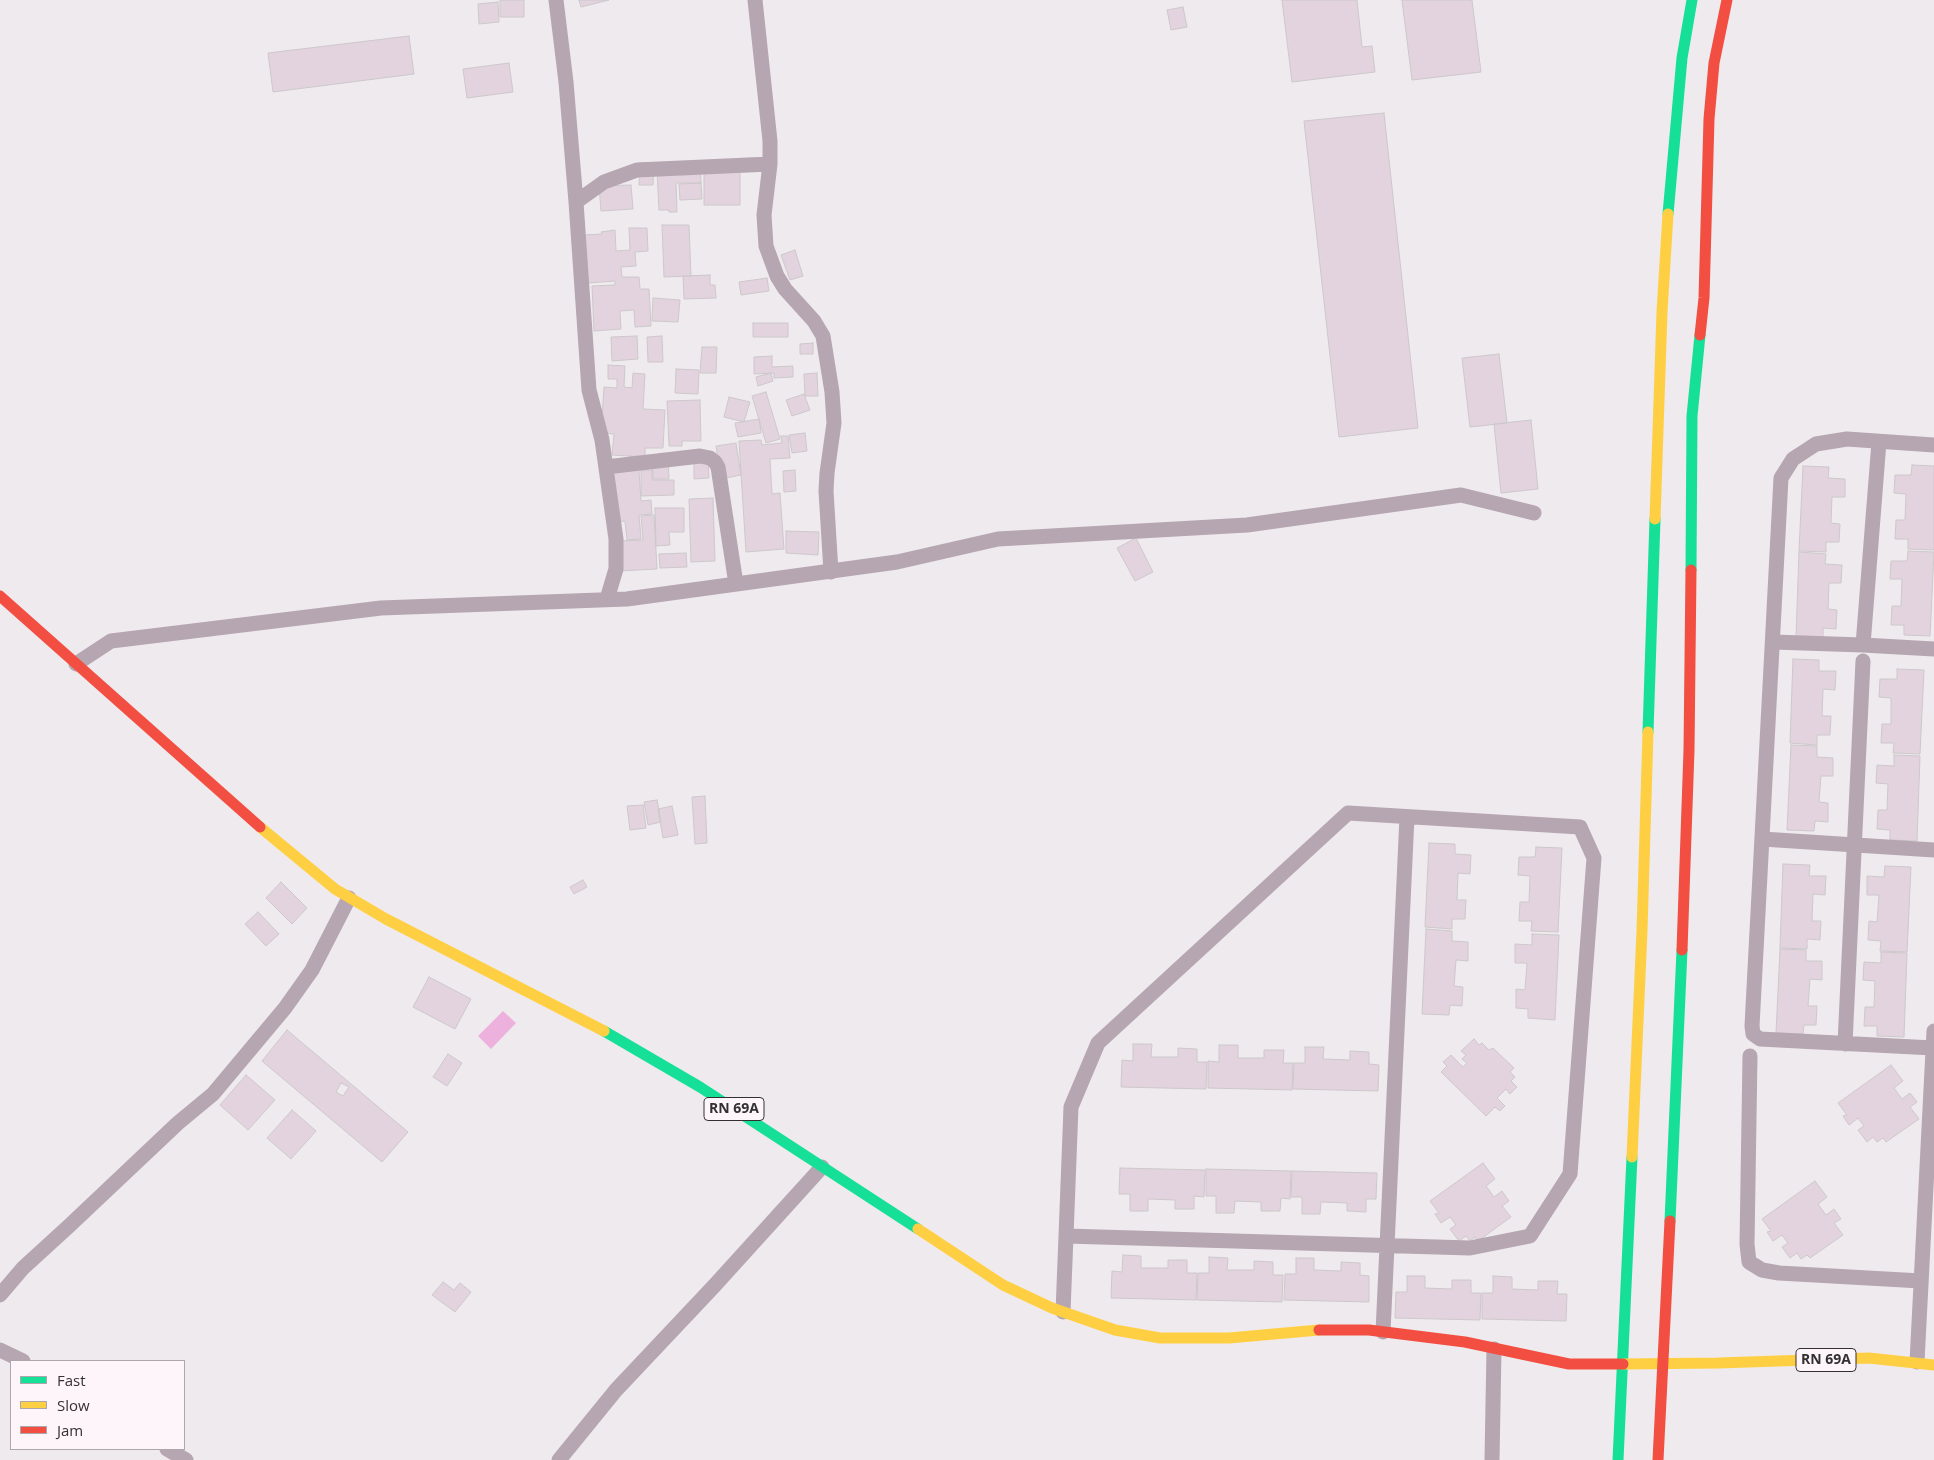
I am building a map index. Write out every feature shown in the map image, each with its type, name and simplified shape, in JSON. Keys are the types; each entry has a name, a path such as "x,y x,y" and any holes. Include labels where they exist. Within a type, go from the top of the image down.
{"main road":[{"path":"1618,1460 1642,931 1662,312 1667,226 1682,58 1692,0"},
{"path":"1658,1460 1677,1072 1688,760 1692,416 1704,298 1710,112 1714,63 1728,0"},
{"name":"RN 69A","path":"0,596 266,832 335,889 386,919 627,1043 700,1087 1003,1286 1063,1312 1115,1330 1160,1338 1229,1338 1318,1330 1369,1330 1465,1342 1568,1364 1718,1363 1869,1358 1934,1365"}],"street":[{"path":"556,0 566,82 589,390 602,440 617,554 616,569 607,600"},
{"path":"755,0 770,141 770,164 764,215 766,246 777,276 814,321 823,336 832,392 834,423 826,491 831,572"},
{"path":"576,202 604,182 637,170 770,164"},
{"path":"1933,1048 1773,1041 1760,1039 1753,1034 1752,1026 1781,478 1793,459 1816,444 1847,439 1934,445"},
{"path":"1863,645 1879,442"},
{"path":"606,467 695,456 705,456 715,462 718,467 736,584"},
{"path":"76,664 111,641 371,609 627,599 898,562 998,539 1247,526 1462,495 1534,513"},
{"path":"1773,642 1934,649"},
{"path":"1845,1044 1863,662"},
{"path":"1063,1312 1071,1107 1098,1043 1348,813 1580,827 1594,858 1570,1174 1530,1236 1470,1248 1066,1236"},
{"path":"1383,1332 1407,817"},
{"path":"1762,839 1934,850"},
{"path":"0,1295 23,1268 178,1123 213,1094 285,1008 312,970 349,898"},
{"path":"1917,1362 1926,1273 1934,1031"},
{"path":"1750,1056 1746,1244 1749,1262 1762,1270 1778,1273 1926,1273"},
{"path":"559,1460 616,1390 715,1286 822,1166"},
{"path":"1492,1460 1494,1349"},
{"path":"0,1350 21,1360"},
{"path":"169,1450 186,1460"}],"shaded area":[{"path":"503,1011 516,1023 491,1049 478,1036"}],"building":[{"path":"500,0 524,0 524,17 500,17"},
{"path":"579,0 609,0 581,7"},
{"path":"1282,0 1357,0 1362,47 1372,46 1375,72 1292,82"},
{"path":"1402,0 1472,0 1481,72 1412,80"},
{"path":"498,2 499,22 479,24 478,4"},
{"path":"1183,7 1187,27 1171,30 1167,10"},
{"path":"409,36 414,74 273,92 268,53"},
{"path":"509,63 513,92 467,98 463,69"},
{"path":"1384,113 1418,428 1339,437 1304,121"},
{"path":"640,163 654,163 653,185 639,185"},
{"path":"700,163 701,183 676,183 677,212 659,210 657,171"},
{"path":"704,167 740,168 740,205 704,205"},
{"path":"701,183 702,199 680,200 679,184"},
{"path":"631,185 633,209 601,211 599,186"},
{"path":"662,225 689,225 691,276 664,277"},
{"path":"629,228 647,228 648,251 635,252 636,266 621,267 622,277 639,277 640,289 649,289 651,326 635,327 634,310 620,311 621,329 594,331 592,286 615,285 615,281 588,283 584,235 602,234 601,232 615,230 616,251 630,250"},
{"path":"795,250 803,276 790,280 781,255"},
{"path":"710,275 710,285 715,285 716,298 684,299 683,276"},
{"path":"767,278 769,291 741,295 739,282"},
{"path":"653,298 680,300 678,322 652,321"},
{"path":"753,323 788,323 788,337 753,337"},
{"path":"637,336 638,359 612,361 611,337"},
{"path":"662,336 663,362 648,362 647,337"},
{"path":"813,343 813,354 800,354 800,344"},
{"path":"702,347 717,347 716,373 700,373"},
{"path":"1499,354 1507,423 1470,427 1462,358"},
{"path":"772,356 772,367 793,366 793,377 774,378 774,373 754,374 754,357"},
{"path":"608,365 625,366 624,387 632,388 633,373 645,374 643,409 665,410 663,448 645,448 645,457 612,455 614,434 601,433 604,387 617,388 617,379 608,379"},
{"path":"676,369 699,370 698,394 675,393"},
{"path":"771,373 773,381 758,386 756,377"},
{"path":"817,373 818,396 805,396 804,374"},
{"path":"766,392 780,439 766,443 752,396"},
{"path":"804,394 810,410 792,416 786,400"},
{"path":"729,397 750,402 744,422 724,417"},
{"path":"700,400 701,441 682,441 682,446 669,446 667,401"},
{"path":"759,419 761,433 738,437 735,423"},
{"path":"1531,420 1538,489 1501,493 1494,424"},
{"path":"805,433 807,451 792,453 789,435"},
{"path":"781,436 788,436 790,458 770,459 772,494 780,493 784,549 746,552 739,441 761,440 762,445 782,443"},
{"path":"736,443 741,475 721,479 716,446"},
{"path":"638,456 641,501 651,500 652,514 639,515 641,539 627,540 625,521 617,522 612,465 629,464 629,457"},
{"path":"652,456 668,456 669,479 653,479"},
{"path":"708,461 709,478 694,479 694,462"},
{"path":"1912,465 1934,466 1934,550 1908,549 1908,539 1895,539 1896,520 1905,520 1906,494 1894,493 1895,475 1911,475"},
{"path":"1803,466 1829,467 1828,478 1845,479 1845,497 1832,497 1831,523 1840,524 1839,542 1826,542 1826,552 1799,551"},
{"path":"641,470 652,470 652,480 674,480 674,495 641,496"},
{"path":"795,470 796,491 784,492 783,471"},
{"path":"713,498 715,561 691,562 689,499"},
{"path":"655,508 684,508 684,532 669,532 670,545 656,546"},
{"path":"654,515 657,569 619,571 617,541 643,540 641,516"},
{"path":"786,531 819,532 818,555 786,553"},
{"path":"1136,538 1153,572 1135,581 1117,548"},
{"path":"1908,551 1934,552 1930,636 1904,635 1904,625 1891,625 1892,606 1901,606 1902,579 1890,579 1891,561 1907,561"},
{"path":"1799,552 1826,554 1825,564 1842,565 1841,583 1829,583 1828,609 1837,610 1836,629 1823,628 1823,638 1796,637"},
{"path":"686,553 687,567 660,568 659,554"},
{"path":"1793,659 1819,660 1819,671 1836,671 1835,690 1823,689 1822,716 1831,716 1830,735 1817,735 1817,745 1790,743"},
{"path":"1897,669 1924,670 1920,754 1893,753 1894,743 1881,743 1882,724 1891,724 1891,698 1879,697 1880,679 1897,679"},
{"path":"1791,745 1817,746 1817,757 1833,758 1833,776 1821,776 1819,802 1828,803 1828,822 1815,821 1814,831 1787,830"},
{"path":"1894,755 1920,756 1917,841 1890,840 1890,830 1877,829 1878,810 1887,810 1888,784 1876,783 1877,765 1894,766"},
{"path":"705,796 707,843 695,844 692,797"},
{"path":"657,800 661,822 648,825 644,802"},
{"path":"643,805 646,828 630,830 627,806"},
{"path":"672,806 678,835 663,838 658,809"},
{"path":"1429,843 1455,844 1455,854 1471,855 1470,874 1458,873 1457,900 1466,900 1465,919 1452,919 1452,929 1425,927"},
{"path":"1536,847 1562,848 1558,932 1531,931 1532,921 1519,921 1520,902 1529,902 1530,876 1518,875 1519,857 1535,857"},
{"path":"1783,864 1810,865 1809,876 1826,876 1825,895 1813,894 1812,921 1821,921 1820,940 1807,939 1807,949 1780,948"},
{"path":"1885,866 1911,867 1907,952 1880,951 1881,941 1868,940 1869,921 1877,922 1879,895 1867,895 1867,876 1884,877"},
{"path":"583,880 587,887 574,894 570,887"},
{"path":"281,882 307,908 292,924 266,898"},
{"path":"258,912 279,934 266,946 245,924"},
{"path":"1426,929 1452,931 1452,941 1468,942 1468,961 1456,960 1454,986 1463,987 1462,1006 1450,1005 1449,1015 1422,1014"},
{"path":"1532,934 1559,935 1555,1020 1528,1018 1528,1009 1516,1008 1516,989 1525,990 1527,963 1515,963 1515,944 1532,945"},
{"path":"1780,949 1806,950 1806,961 1822,961 1822,980 1810,979 1808,1006 1817,1006 1816,1025 1804,1025 1803,1034 1776,1033"},
{"path":"1881,952 1907,953 1904,1037 1877,1036 1877,1026 1864,1026 1865,1007 1874,1007 1875,981 1863,980 1864,962 1881,963"},
{"path":"429,977 471,999 455,1029 413,1007"},
{"path":"287,1030 408,1132 382,1162 262,1061"},
{"path":"1474,1039 1479,1045 1482,1043 1489,1050 1493,1048 1514,1068 1510,1072 1515,1077 1511,1081 1517,1087 1510,1094 1506,1089 1497,1098 1505,1106 1500,1111 1495,1107 1486,1116 1441,1072 1447,1066 1443,1062 1451,1055 1463,1067 1467,1063 1462,1059 1466,1055 1461,1051"},
{"path":"1133,1044 1152,1044 1151,1057 1178,1057 1178,1048 1197,1049 1197,1062 1207,1062 1206,1089 1121,1087 1122,1060 1133,1061"},
{"path":"1219,1045 1238,1045 1238,1058 1264,1058 1264,1050 1284,1050 1283,1063 1293,1063 1292,1090 1208,1088 1208,1061 1219,1062"},
{"path":"1305,1047 1324,1047 1323,1059 1350,1060 1350,1051 1369,1052 1369,1064 1379,1065 1378,1091 1293,1089 1294,1063 1305,1063"},
{"path":"448,1054 462,1063 447,1086 433,1077"},
{"path":"1891,1065 1903,1081 1894,1088 1902,1099 1910,1093 1917,1102 1910,1107 1919,1119 1886,1142 1883,1138 1877,1142 1873,1137 1867,1142 1858,1130 1864,1126 1858,1118 1849,1125 1843,1116 1847,1115 1838,1103"},
{"path":"246,1075 275,1100 248,1130 220,1105"},
{"path":"341,1083 349,1087 343,1096 336,1092"},
{"path":"292,1110 316,1131 291,1159 267,1138"},
{"path":"1483,1163 1495,1179 1486,1186 1494,1197 1502,1191 1509,1201 1502,1206 1511,1217 1478,1241 1475,1237 1470,1241 1466,1236 1459,1241 1450,1229 1456,1225 1450,1217 1441,1223 1435,1214 1439,1213 1430,1201"},
{"path":"1120,1168 1205,1170 1204,1197 1194,1196 1194,1209 1175,1209 1175,1200 1148,1199 1148,1211 1130,1211 1130,1194 1119,1194"},
{"path":"1206,1169 1291,1171 1290,1199 1281,1198 1280,1211 1261,1211 1261,1202 1235,1201 1234,1213 1216,1213 1216,1196 1206,1196"},
{"path":"1292,1171 1377,1173 1376,1199 1366,1199 1366,1212 1347,1211 1347,1203 1321,1202 1320,1214 1302,1214 1302,1197 1291,1197"},
{"path":"1815,1181 1827,1197 1818,1204 1826,1215 1834,1209 1841,1219 1834,1223 1843,1235 1810,1258 1807,1255 1801,1259 1797,1253 1790,1258 1782,1247 1788,1243 1782,1235 1773,1241 1767,1232 1771,1231 1762,1219"},
{"path":"1123,1255 1141,1256 1141,1268 1168,1268 1168,1260 1187,1260 1187,1273 1197,1273 1196,1300 1111,1298 1112,1271 1122,1272"},
{"path":"1209,1257 1228,1258 1227,1270 1254,1270 1254,1261 1273,1262 1273,1275 1283,1275 1282,1302 1197,1300 1198,1273 1209,1273"},
{"path":"1296,1258 1314,1258 1314,1270 1341,1271 1341,1262 1360,1263 1360,1275 1369,1276 1369,1302 1284,1300 1285,1274 1296,1274"},
{"path":"1407,1276 1425,1276 1425,1288 1452,1289 1452,1280 1471,1280 1471,1293 1481,1293 1480,1320 1395,1318 1396,1292 1407,1292"},
{"path":"1493,1276 1512,1277 1512,1289 1538,1290 1538,1281 1558,1281 1557,1294 1567,1294 1566,1321 1482,1319 1482,1293 1493,1293"},
{"path":"443,1282 454,1290 460,1283 471,1292 455,1312 432,1295"}],"traffic: fast":[{"path":"1668,214 1682,58 1692,0"},
{"path":"1691,570 1692,416 1700,335"},
{"path":"1648,732 1655,519"},
{"path":"1670,1221 1682,950"},
{"path":"604,1031 700,1087 918,1229"},
{"path":"1618,1460 1632,1157"}],"traffic: slow":[{"path":"1655,519 1662,312 1668,214"},
{"path":"1632,1157 1648,732"},
{"path":"260,827 335,889 386,919 604,1031"},
{"path":"918,1229 1003,1285 1052,1308 1115,1330 1160,1338 1229,1338 1319,1330"},
{"path":"1623,1364 1869,1358 1934,1365"}],"traffic: jam":[{"path":"1700,335 1704,298 1709,119 1714,63 1727,0"},
{"path":"1682,950 1689,750 1691,570"},
{"path":"0,596 260,827"},
{"path":"1658,1460 1670,1221"},
{"path":"1319,1330 1369,1330 1465,1342 1569,1364 1623,1364"}]}
